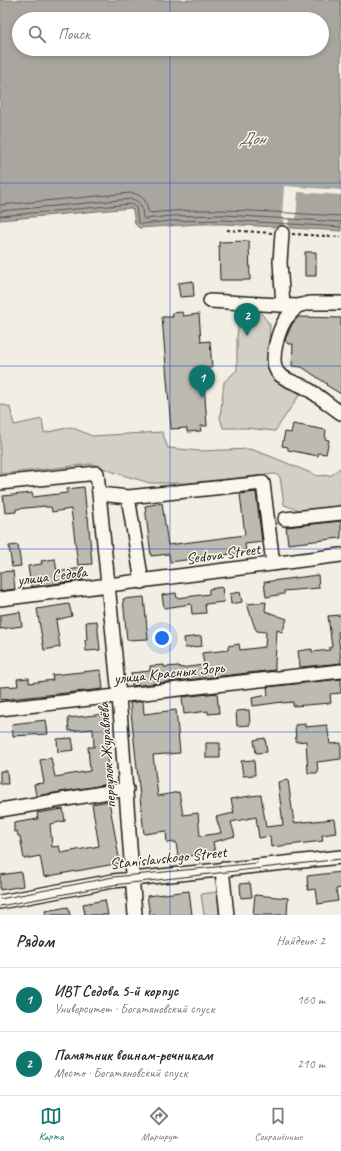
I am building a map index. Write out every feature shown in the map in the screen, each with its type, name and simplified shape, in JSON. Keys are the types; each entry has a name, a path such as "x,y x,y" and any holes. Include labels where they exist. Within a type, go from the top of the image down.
{"street":[{"path":"282,233 280,262 283,305"},
{"path":"210,301 298,306 310,303 341,303"},
{"path":"298,306 285,320 280,330 274,350 273,361 275,370 282,377 306,388 341,413"},
{"name":"переулок Журавлёва","path":"0,483 97,473 109,586 127,789 134,915"},
{"path":"99,494 128,497 263,483 273,564"},
{"path":"128,497 142,582"},
{"path":"285,519 341,513"},
{"name":"Sedova Street","path":"109,586 341,555"},
{"name":"улица Седова","path":"0,599 109,586"},
{"name":"улица Красных Зорь","path":"0,709 341,671"},
{"path":"0,810 127,789"},
{"name":"Stanislavskogo Street","path":"0,902 113,881 341,856"},
{"path":"222,869 226,915"}],"shaded area":[{"path":"240,313 261,313 270,325 268,357 282,381 300,394 275,431 246,428 223,428 220,418 224,382 237,370 237,336"},
{"path":"0,404 10,407 14,425 42,419 44,433 71,427 92,436 162,432 168,448 200,451 250,449 318,476 332,475 341,467 341,506 299,510 284,505 280,477 275,474 187,483 150,483 92,464 0,474"},
{"path":"217,892 220,915 204,915 201,894"}],"water":[{"name":"Дон","path":"0,0 341,0 341,231 224,224 198,224 139,228 135,224 133,210 131,208 0,220"}],"pier":[{"path":"284,186 341,190 341,195 298,192 296,219 289,218 288,228 283,228 284,218 282,217"}],"building":[{"path":"249,241 250,280 220,280 219,242"},
{"path":"305,252 316,252 316,276 305,276"},
{"path":"193,281 194,296 180,297 178,283"},
{"path":"182,312 183,316 199,314 201,342 210,341 212,368 203,368 207,426 200,426 201,431 187,432 187,428 171,429 162,317 173,317 172,313"},
{"path":"298,317 341,318 341,394 302,367 292,366 293,344 288,344 285,340 292,324"},
{"path":"293,424 326,430 325,439 329,440 326,454 318,453 318,456 288,450 288,447 282,446 285,432 291,433"},
{"path":"84,487 92,564 78,565 71,509 52,512 51,507 45,506 16,509 16,512 5,513 3,496 32,493 33,497 67,493 67,489"},
{"path":"256,492 262,542 245,544 246,552 170,562 169,554 151,556 145,506 162,503 168,545 245,535 240,494"},
{"path":"341,521 341,538 288,544 286,527"},
{"path":"18,545 21,566 12,567 9,546"},
{"path":"55,559 57,572 81,568 83,580 31,587 28,566 42,564 41,561"},
{"path":"13,571 15,589 0,591 0,572"},
{"path":"318,575 319,588 284,591 284,594 266,597 264,582"},
{"path":"222,587 224,602 205,604 206,613 192,614 191,604 164,608 162,595 176,593 177,598 209,594 209,589"},
{"path":"240,592 242,602 231,604 230,594"},
{"path":"144,597 148,639 127,640 123,599"},
{"path":"266,602 265,611 287,619 282,632 277,630 275,670 132,686 131,673 150,671 150,666 179,666 180,668 204,665 202,653 228,650 228,646 239,644 240,650 265,647 266,632 257,631 247,604"},
{"path":"69,604 72,616 56,620 60,647 44,650 37,609"},
{"path":"20,612 22,626 0,629 0,615"},
{"path":"341,615 341,632 338,632 341,663 300,667 298,651 312,649 312,652 330,650 329,648 332,647 328,616"},
{"path":"97,621 100,650 86,651 86,622"},
{"path":"201,636 202,646 185,648 184,638"},
{"path":"101,670 103,689 0,700 0,687 18,686 17,679 29,678 29,683 53,680 52,675"},
{"path":"341,679 341,693 330,694 331,703 293,706 293,702 282,702 253,706 252,698 268,695 267,687"},
{"path":"217,693 219,713 208,714 208,711 184,714 182,697"},
{"path":"143,701 144,714 176,710 180,753 153,755 158,796 179,792 183,815 198,813 200,836 221,833 216,817 234,813 231,799 250,796 261,795 266,827 283,825 278,782 288,780 294,823 334,819 336,833 322,835 323,841 271,847 270,836 259,838 256,817 231,822 235,836 213,842 215,853 178,857 176,842 167,843 166,831 144,834 130,703"},
{"path":"249,710 250,725 237,726 236,711"},
{"path":"105,714 110,784 36,796 34,784 44,783 40,760 51,758 55,777 90,771 88,747 94,747 93,729 69,731 68,718"},
{"path":"46,720 48,734 13,736 12,724"},
{"path":"305,724 305,727 327,725 330,744 341,743 341,759 317,762 318,773 308,773 306,741 296,742 295,725"},
{"path":"72,738 74,750 58,752 57,739"},
{"path":"265,738 267,752 256,753 254,740"},
{"path":"206,743 220,743 220,758 206,758"},
{"path":"254,760 255,775 243,776 241,761"},
{"path":"0,771 7,771 8,784 0,784"},
{"path":"109,801 120,863 44,877 40,856 24,859 20,836 18,836 17,831 14,832 14,823 38,819 37,813 63,809 65,821 50,824 52,847 59,846 61,853 99,846 92,804"},
{"path":"21,872 23,886 0,890 0,875"},
{"path":"341,872 341,888 336,889 338,901 318,904 316,889 308,890 307,876"},
{"path":"250,883 252,897 241,898 240,884"},
{"path":"189,891 192,915 150,915 147,896"},
{"path":"255,895 288,898 287,915 253,915"},
{"path":"105,900 108,915 85,915 83,904"},
{"path":"68,907 70,915 46,915 45,911"}],"tram line":[{"path":"0,906 113,885 341,859"},
{"path":"0,899 113,877 257,863"}],"place":[{"name":"Памятник воинам-речникам","path":"247,336"},
{"name":"ИВТ Седова 5-й корпус","path":"202,398"}]}
